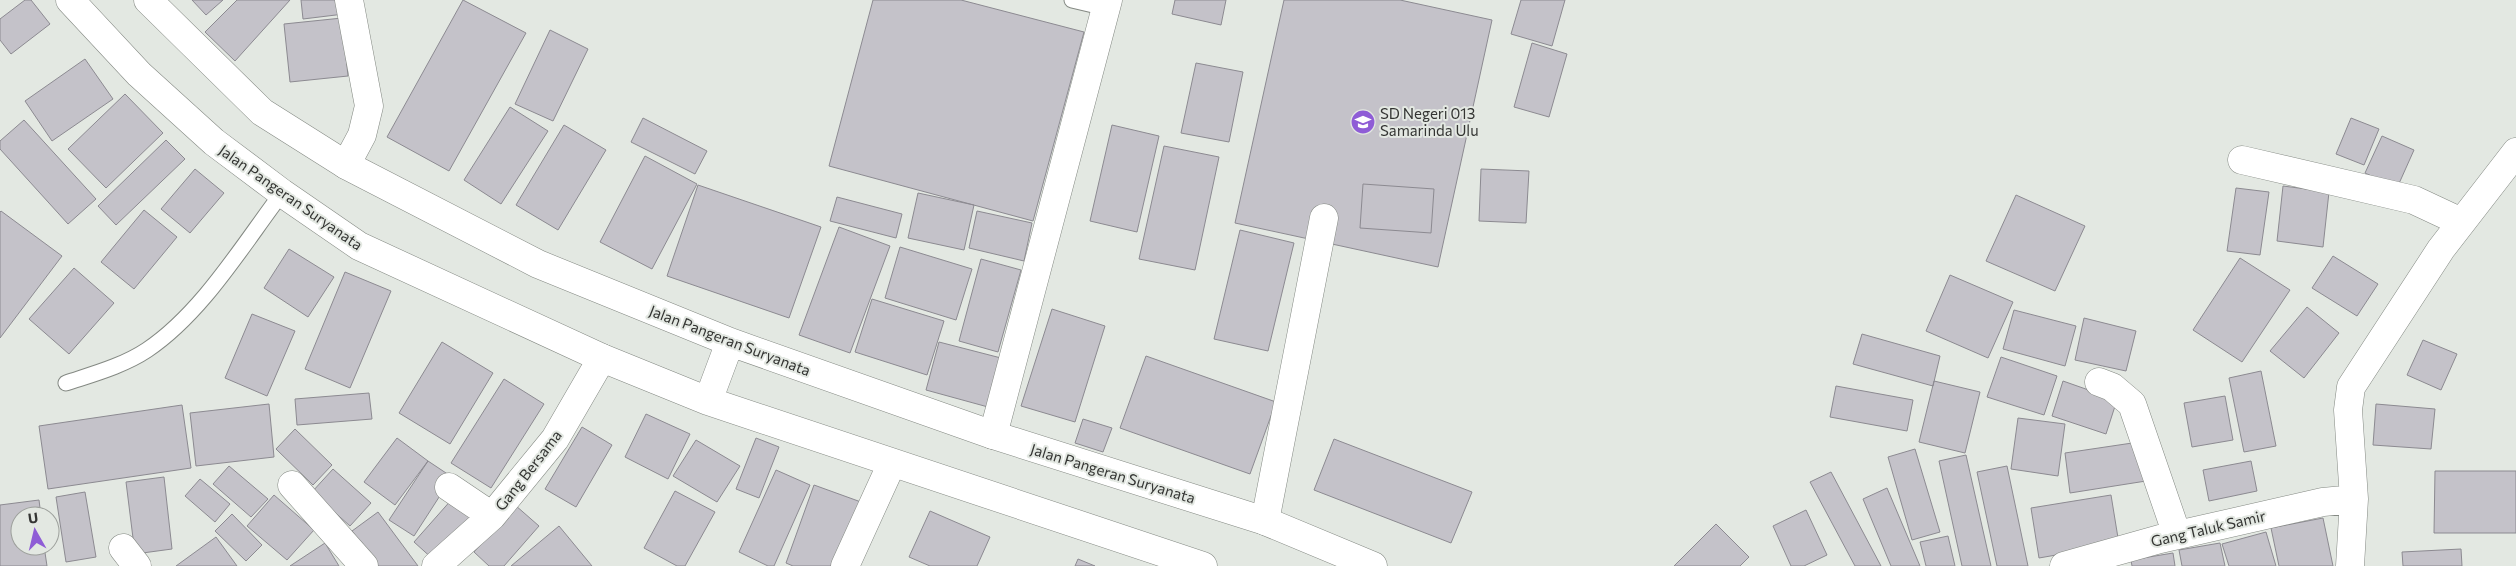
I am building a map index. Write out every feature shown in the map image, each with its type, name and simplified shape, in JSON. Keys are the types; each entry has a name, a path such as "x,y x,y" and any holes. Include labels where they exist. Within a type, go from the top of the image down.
{"main road":[{"name":"Jalan Pangeran Suryanata","path":"70,0 140,74 214,142 282,193 359,246 602,358 708,401 1203,566"},
{"name":"Jalan Pangeran Suryanata","path":"148,0 262,112 346,165 538,264 730,342 992,436 1265,521 1373,566"},
{"path":"346,165 362,135 369,106 349,0"},
{"path":"355,34 367,0"},
{"path":"992,436 1107,4"},
{"path":"2350,566 2354,498 2348,410 2351,387 2441,249 2516,152"},
{"path":"2242,160 2414,200 2461,222"},
{"path":"1265,521 1324,218"},
{"path":"708,401 730,342"},
{"name":"Gang Bersama","path":"436,566 492,516 555,439 602,358"},
{"path":"2099,382 2112,387 2132,404 2177,535"},
{"path":"845,566 892,463"},
{"path":"292,485 364,566"},
{"path":"450,486 492,516"},
{"name":"Gang Taluk Samir","path":"2064,566 2177,535 2323,502 2354,498"}],"lane":[{"path":"1072,0 1107,4"},
{"path":"66,383 109,369 146,351 178,327 282,193"}],"building":[{"path":"25,0 31,0 50,24 11,54 0,40 0,19"},
{"path":"192,0 223,0 206,15"},
{"path":"237,0 290,0 235,61 205,32"},
{"path":"301,0 342,0 344,14 303,19"},
{"path":"463,0 526,33 449,171 387,137"},
{"path":"873,0 961,0 1084,32 1033,221 829,166"},
{"path":"1175,0 1226,0 1221,25 1172,14"},
{"name":"SD Negeri 013 Samarinda Ulu","path":"1284,0 1400,0 1492,20 1438,267 1235,223"},
{"path":"1521,0 1565,0 1552,46 1511,34"},
{"path":"342,18 348,76 290,82 284,24"},
{"path":"550,30 588,49 553,121 515,104"},
{"path":"1532,43 1567,54 1549,117 1514,107"},
{"path":"85,59 113,99 52,141 25,101"},
{"path":"1196,63 1243,72 1229,142 1181,133"},
{"path":"125,94 163,133 106,188 68,149"},
{"path":"510,107 548,131 501,204 464,180"},
{"path":"643,118 707,151 695,174 631,142"},
{"path":"2351,118 2379,129 2364,165 2336,154"},
{"path":"24,120 96,199 68,224 0,149 0,141"},
{"path":"564,125 606,150 558,230 516,205"},
{"path":"1112,125 1159,136 1137,232 1090,221"},
{"path":"2382,136 2414,150 2397,188 2365,173"},
{"path":"166,140 185,159 116,225 98,206"},
{"path":"1164,146 1219,157 1195,270 1139,259"},
{"path":"645,156 697,184 652,269 600,242"},
{"path":"195,169 224,193 190,233 161,209"},
{"path":"1481,169 1529,171 1526,223 1479,221"},
{"path":"1363,184 1434,189 1431,233 1360,228"},
{"path":"698,185 821,227 789,318 667,276"},
{"path":"2283,186 2329,192 2323,247 2277,241"},
{"path":"2236,188 2269,192 2260,255 2227,251"},
{"path":"918,193 974,205 964,250 908,238"},
{"path":"2016,195 2085,226 2055,291 1986,261"},
{"path":"837,197 902,214 896,238 830,221"},
{"path":"144,210 177,237 134,289 101,262"},
{"path":"977,211 1032,223 1024,261 969,248"},
{"path":"0,212 62,256 0,338"},
{"path":"839,227 890,246 850,353 799,335"},
{"path":"1240,230 1294,243 1268,351 1214,339"},
{"path":"900,247 972,269 956,320 885,298"},
{"path":"289,249 334,277 308,317 264,288"},
{"path":"2333,256 2378,284 2357,316 2312,288"},
{"path":"2240,258 2290,290 2242,362 2193,330"},
{"path":"981,259 1021,270 998,352 959,341"},
{"path":"74,268 114,303 69,354 29,319"},
{"path":"345,272 391,291 350,388 305,369"},
{"path":"1950,275 2013,302 1988,358 1926,331"},
{"path":"872,299 944,321 927,375 855,352"},
{"path":"2307,307 2339,333 2304,378 2270,351"},
{"path":"1052,309 1105,326 1075,422 1021,406"},
{"path":"2014,310 2076,326 2065,366 2003,349"},
{"path":"252,314 295,331 267,396 225,378"},
{"path":"2084,318 2136,331 2126,371 2075,360"},
{"path":"1862,334 1940,356 1933,386 1853,364"},
{"path":"2423,340 2457,354 2441,390 2407,375"},
{"path":"442,342 493,373 450,444 399,413"},
{"path":"939,342 1001,358 988,407 926,390"},
{"path":"1146,356 1276,402 1250,474 1120,428"},
{"path":"2001,357 2057,376 2044,415 1987,397"},
{"path":"2261,371 2276,446 2244,452 2229,378"},
{"path":"504,379 544,404 491,488 451,463"},
{"path":"1934,381 1980,392 1965,453 1919,442"},
{"path":"2063,381 2117,400 2106,434 2052,416"},
{"path":"1836,386 1913,400 1907,431 1830,417"},
{"path":"369,393 372,419 297,425 295,399"},
{"path":"2225,396 2233,440 2192,447 2184,403"},
{"path":"269,404 274,457 196,466 190,413"},
{"path":"2376,404 2435,409 2431,449 2373,445"},
{"path":"182,405 191,468 48,489 39,426"},
{"path":"646,414 690,434 668,479 625,457"},
{"path":"2018,418 2065,424 2058,476 2011,469"},
{"path":"1083,419 1112,428 1103,452 1075,443"},
{"path":"582,427 612,445 576,507 545,489"},
{"path":"295,429 332,465 313,485 276,449"},
{"path":"397,438 428,461 395,505 364,482"},
{"path":"756,438 779,447 759,498 736,489"},
{"path":"1334,439 1472,492 1451,543 1314,490"},
{"path":"696,440 740,466 717,502 673,476"},
{"path":"2139,442 2146,481 2070,493 2065,453"},
{"path":"1915,449 1940,532 1912,540 1888,457"},
{"path":"1966,455 1991,566 1962,566 1939,461"},
{"path":"428,461 452,477 414,536 389,520"},
{"path":"2251,461 2257,491 2209,501 2203,470"},
{"path":"229,466 268,499 251,517 213,484"},
{"path":"2007,466 2028,566 1997,566 1977,472"},
{"path":"333,469 371,503 350,526 312,492"},
{"path":"776,470 810,485 774,566 768,566 739,552"},
{"path":"2435,471 2516,471 2516,533 2434,533"},
{"path":"1831,472 1881,566 1855,566 1810,482"},
{"path":"164,477 172,549 135,554 126,482"},
{"path":"200,479 230,504 215,522 185,496"},
{"path":"814,485 861,502 838,566 793,566 786,563"},
{"path":"1887,488 1920,566 1891,566 1863,499"},
{"path":"675,491 715,512 685,566 677,566 644,548"},
{"path":"85,492 96,557 66,562 60,523 60,506 57,506 56,497"},
{"path":"274,495 314,530 287,560 247,526"},
{"path":"2111,495 2119,544 2039,558 2031,508"},
{"path":"453,498 473,517 434,560 414,542"},
{"path":"39,500 40,506 10,506 10,556 46,556 47,566 0,566 0,505"},
{"path":"515,505 539,526 504,566 489,566 474,552"},
{"path":"1806,510 1827,555 1804,566 1791,566 1773,526"},
{"path":"930,511 990,537 977,566 930,566 909,557"},
{"path":"378,512 418,566 378,566 352,531"},
{"path":"232,514 262,545 246,561 215,531"},
{"path":"2323,518 2333,566 2279,566 2271,528"},
{"path":"1716,524 1749,557 1740,566 1674,566"},
{"path":"559,526 592,566 511,566"},
{"path":"2266,532 2276,566 2229,566 2222,544"},
{"path":"1948,536 1955,566 1926,566 1920,542"},
{"path":"216,537 237,566 176,566"},
{"path":"325,543 339,566 290,566"},
{"path":"2220,543 2225,566 2182,566 2179,550"},
{"path":"2461,549 2462,566 2403,566 2402,552"},
{"path":"2173,553 2175,566 2132,566 2131,560"},
{"path":"1078,559 1095,566 1075,566"}],"place":[{"name":"SD Negeri 013 Samarinda Ulu","path":"1363,122"}]}
